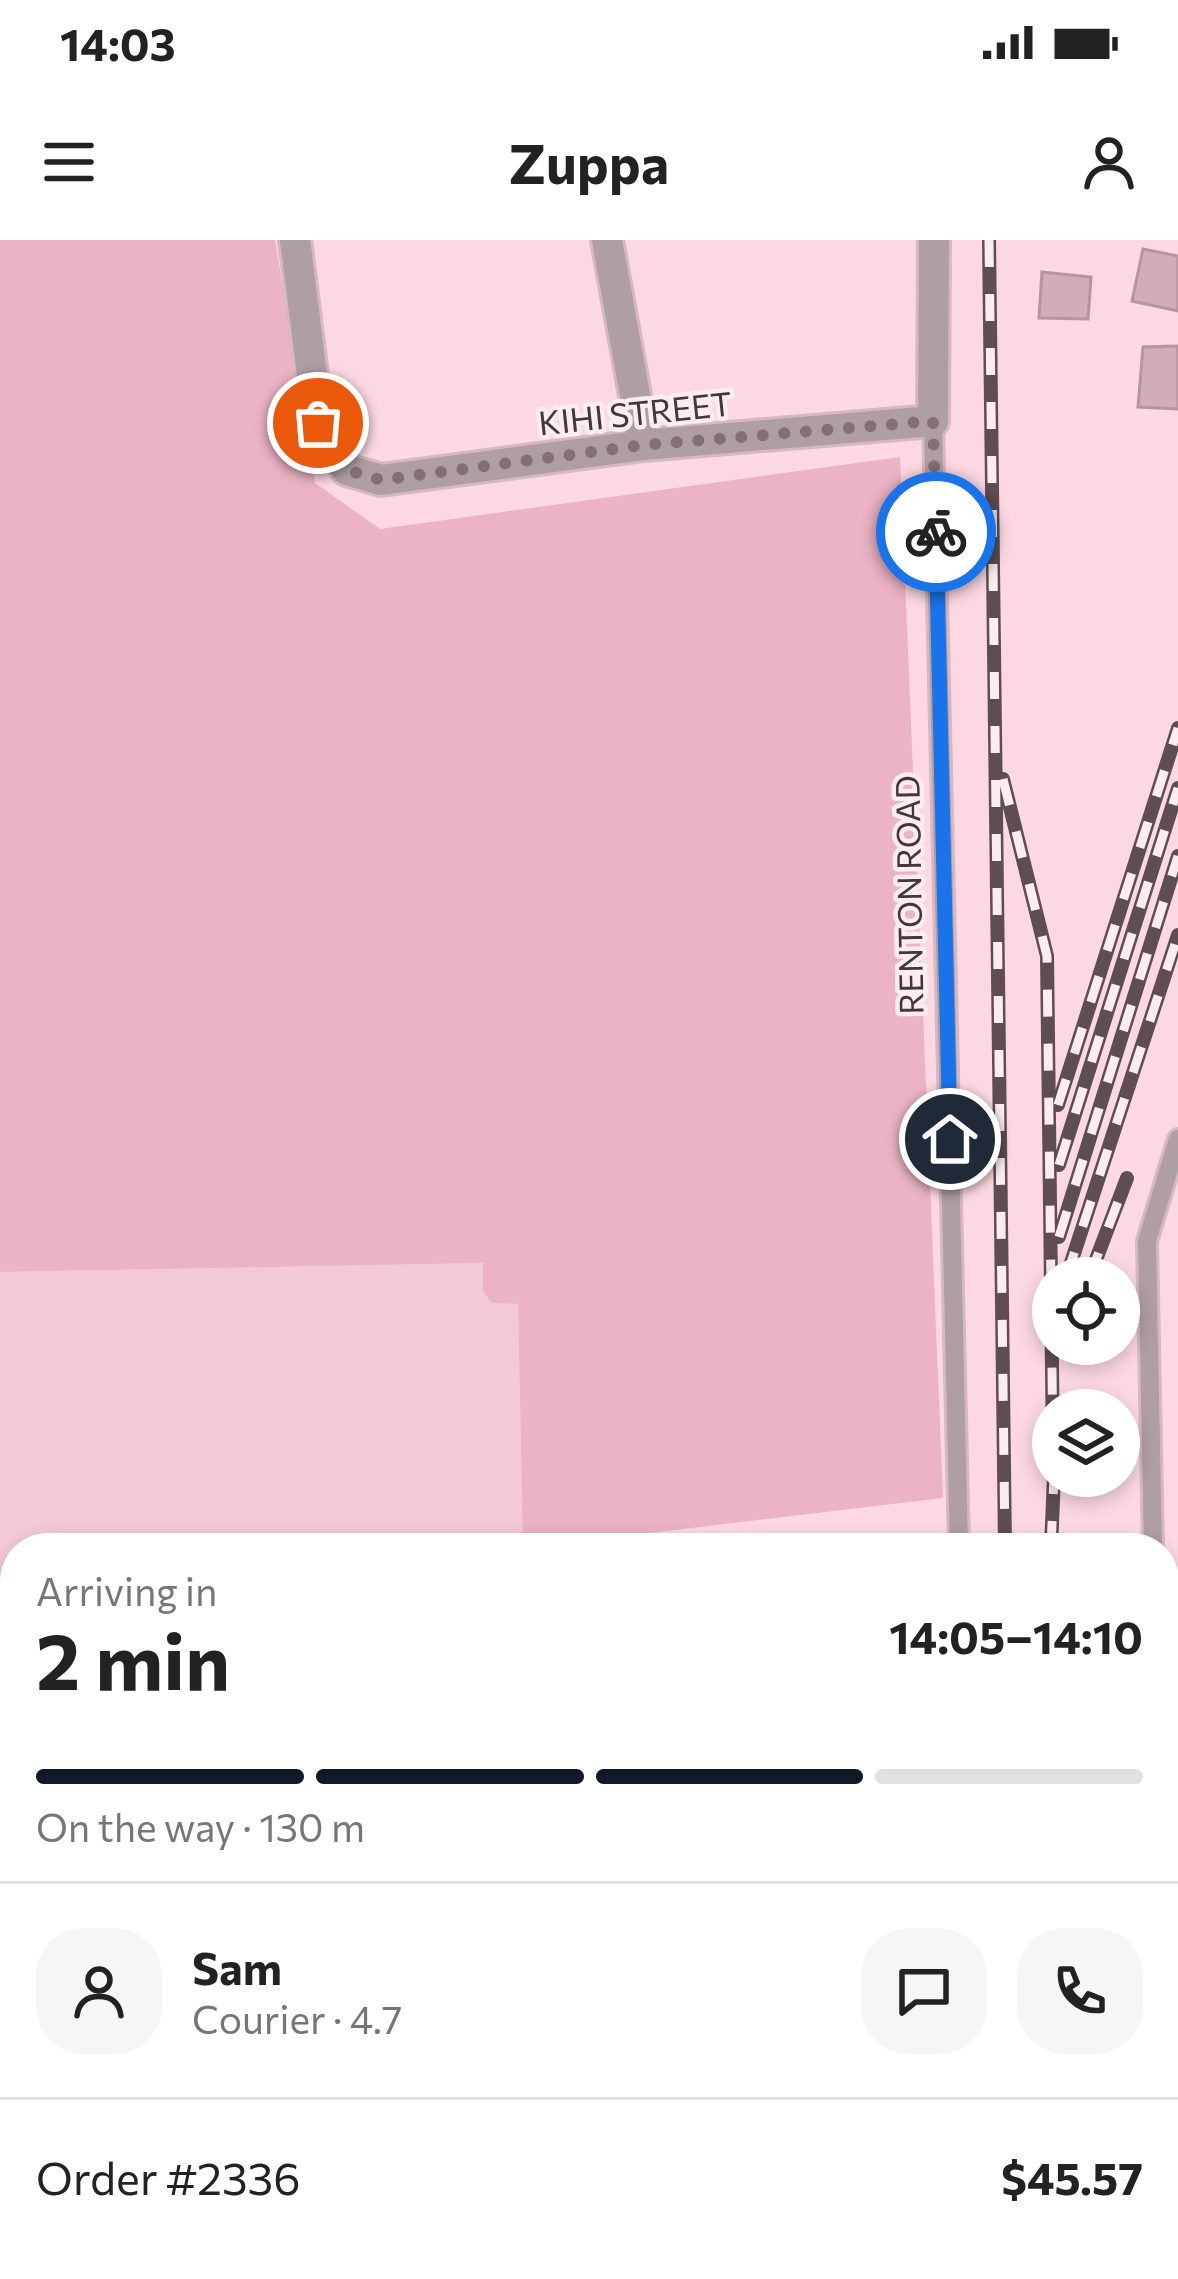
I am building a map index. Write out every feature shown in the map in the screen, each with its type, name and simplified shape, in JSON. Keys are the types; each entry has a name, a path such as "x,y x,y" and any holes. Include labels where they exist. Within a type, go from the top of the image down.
{"street":[{"name":"KIHI STREET","path":"295,240 318,423 347,470 381,480 644,445 933,421"},
{"path":"607,240 644,445"},
{"name":"RENTON ROAD","path":"933,421 934,240"}],"lane":[{"name":"RENTON ROAD","path":"933,421 959,1533"},
{"path":"1154,1533 1147,1241 1178,1138"}],"shaded area":[{"path":"0,240 275,240 315,483 380,529 900,457 943,1498 649,1533 523,1533 518,1304 492,1303 483,1291 483,1263 0,1272"},
{"path":"483,1263 483,1291 518,1303 523,1533 0,1533 0,1272"}],"building":[{"path":"1143,249 1178,256 1178,311 1132,301"},
{"path":"1042,272 1091,277 1088,319 1039,318"},
{"path":"1178,346 1178,409 1138,407 1143,347"}],"railway":[{"path":"989,240 1005,1533"},
{"path":"1058,1105 1178,728"},
{"path":"1003,779 1047,956 1052,1389"},
{"path":"1059,1165 1178,788"},
{"path":"1059,1237 1178,856"},
{"path":"1073,1257 1178,935"},
{"path":"1097,1257 1127,1178"},
{"path":"1052,1533 1053,1497"}],"way so far":[{"path":"318,423 347,470 381,480 644,445 933,421 936,532"}],"route":[{"path":"936,532 950,1139"}]}
